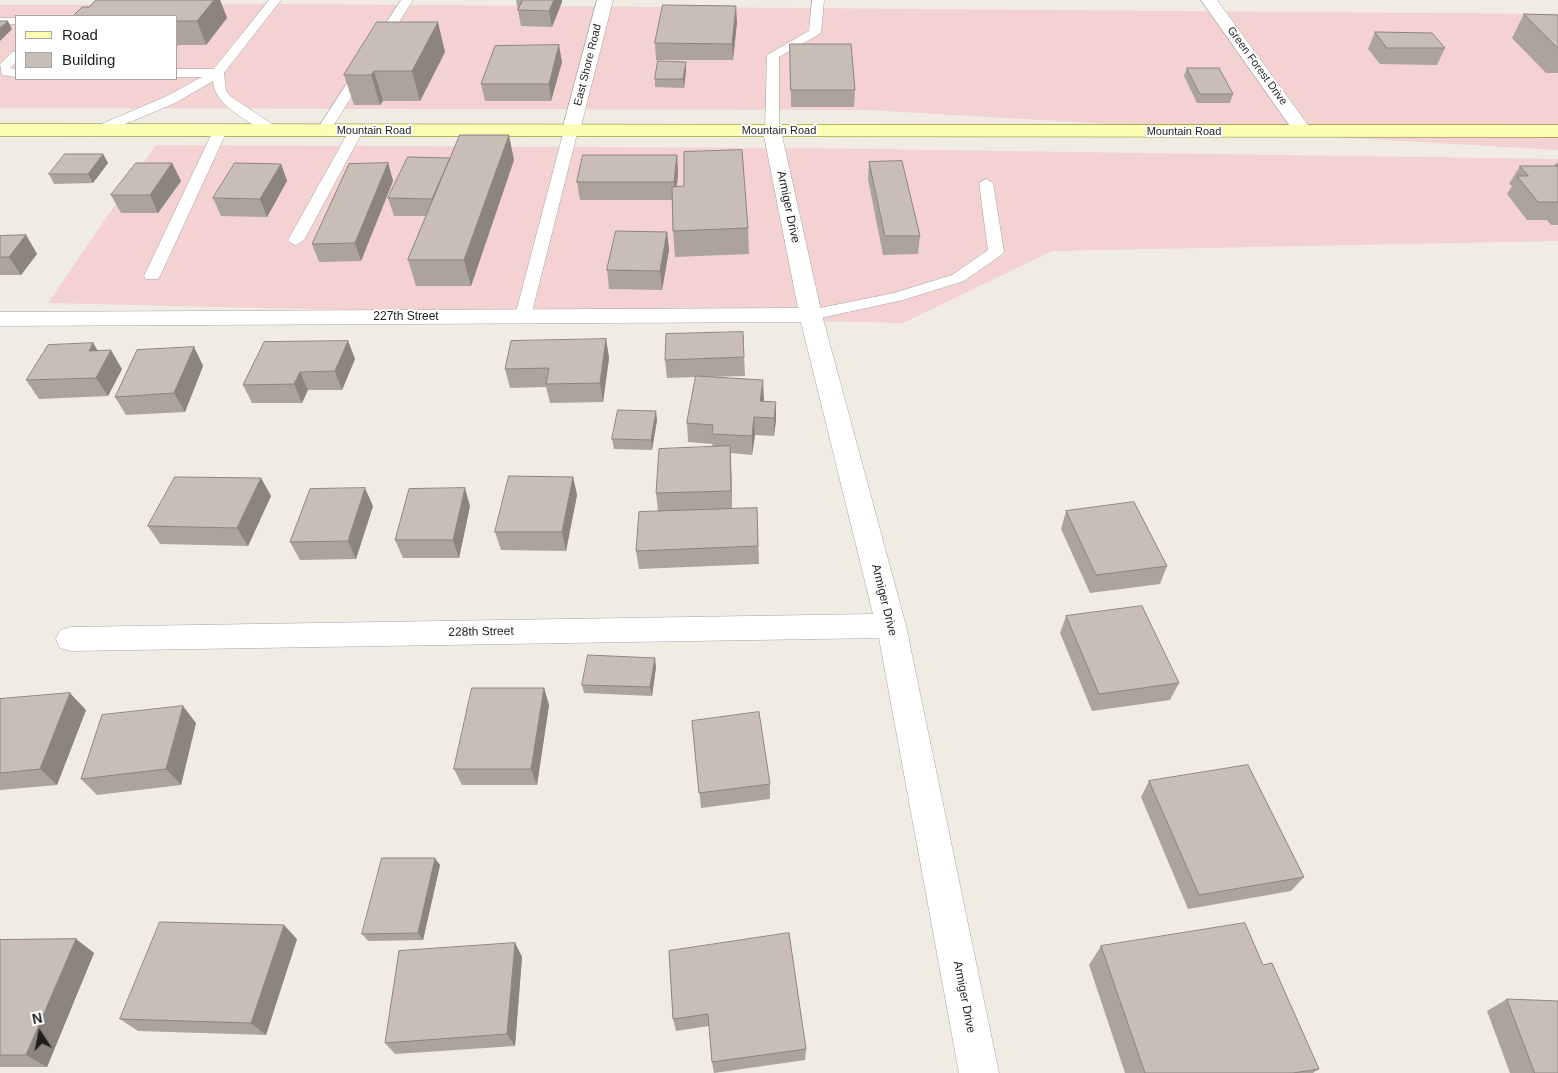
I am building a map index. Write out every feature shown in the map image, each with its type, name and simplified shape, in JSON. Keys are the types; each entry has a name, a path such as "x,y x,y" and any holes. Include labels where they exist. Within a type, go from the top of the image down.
{"main road":[{"name":"Mountain Road","path":"0,130 1558,132"}],"street":[{"name":"East Shore Road","path":"572,130 605,0"},
{"name":"Green Forest Drive","path":"1209,0 1304,132"},
{"name":"Armiger Drive","path":"772,131 811,315 891,626 979,1073"},
{"name":"227th Street","path":"0,319 811,315"},
{"name":"228th Street","path":"71,639 891,626"}],"lane":[{"path":"99,130 170,100 218,74 275,0"},
{"path":"323,131 407,0"},
{"path":"772,131 773,55 815,34 818,0"},
{"path":"0,21 15,21"},
{"path":"15,55 3,68 6,72 15,73"},
{"path":"178,73 218,74"},
{"path":"218,74 220,91 225,99 273,131"},
{"path":"523,316 572,130"},
{"path":"152,276 220,131"},
{"path":"296,240 356,131"},
{"path":"811,315 897,297 958,278 996,252 986,183"}],"shaded area":[{"path":"293,4 1558,14 1558,150 868,110 0,108 0,5"},
{"path":"156,145 800,148 1558,159 1558,241 1052,251 903,323 48,303"}],"building":[{"path":"96,0 214,0 197,21 178,21 178,15 74,15 82,7 89,7"},
{"path":"523,0 554,0 549,11 518,10"},
{"path":"663,5 736,6 732,44 655,43"},
{"path":"1524,14 1558,15 1558,48"},
{"path":"0,21 8,21 0,28"},
{"path":"377,22 438,22 412,71 374,71 371,75 344,75"},
{"path":"1375,32 1432,33 1445,48 1387,48"},
{"path":"790,44 851,44 855,90 791,90"},
{"path":"559,45 549,84 481,84 495,46"},
{"path":"658,61 686,62 683,79 655,79"},
{"path":"1187,68 1219,68 1233,94 1200,94"},
{"path":"460,135 509,135 464,260 408,260"},
{"path":"742,150 748,228 673,231 672,187 684,186 684,152"},
{"path":"65,154 103,154 88,174 49,174"},
{"path":"583,155 677,155 674,182 577,182"},
{"path":"408,157 450,158 432,199 388,198"},
{"path":"902,161 920,236 885,236 869,162"},
{"path":"136,163 172,163 150,195 111,195"},
{"path":"235,163 281,164 260,199 213,198"},
{"path":"388,163 355,243 312,244 349,164"},
{"path":"1520,166 1558,166 1558,202 1538,202 1517,176 1528,176"},
{"path":"616,231 667,232 660,271 607,270"},
{"path":"26,235 9,257 0,257 0,236"},
{"path":"743,332 744,357 665,360 666,334"},
{"path":"606,339 600,383 546,384 549,368 505,369 511,341"},
{"path":"348,341 335,371 300,372 294,384 243,385 264,342"},
{"path":"93,343 89,351 111,350 96,378 26,380 48,345"},
{"path":"194,347 174,393 115,397 137,350"},
{"path":"696,376 763,380 760,401 776,402 774,418 754,417 752,436 712,434 713,425 687,423"},
{"path":"618,410 656,411 651,440 612,439"},
{"path":"730,446 731,491 656,493 659,449"},
{"path":"509,476 573,477 562,532 495,532"},
{"path":"175,477 261,478 237,528 148,526"},
{"path":"365,488 348,541 290,542 310,489"},
{"path":"465,488 453,540 395,540 409,489"},
{"path":"1134,502 1167,566 1096,575 1066,511"},
{"path":"757,508 758,546 636,551 639,512"},
{"path":"1142,606 1179,683 1099,694 1066,616"},
{"path":"588,655 655,658 650,687 582,685"},
{"path":"472,688 544,688 531,769 454,769"},
{"path":"70,693 40,769 0,773 0,699"},
{"path":"183,706 166,769 81,779 102,715"},
{"path":"759,712 770,784 699,793 692,721"},
{"path":"1248,765 1304,877 1199,895 1149,781"},
{"path":"382,858 435,858 418,933 362,934"},
{"path":"160,922 284,925 251,1023 120,1019"},
{"path":"1245,923 1263,965 1272,963 1319,1069 1293,1073 1145,1073 1101,946"},
{"path":"789,933 806,1049 712,1062 708,1014 673,1019 669,951"},
{"path":"76,939 26,1055 0,1055 0,940"},
{"path":"515,943 507,1034 385,1043 399,951"},
{"path":"1507,999 1558,1001 1558,1073 1535,1073"}]}
